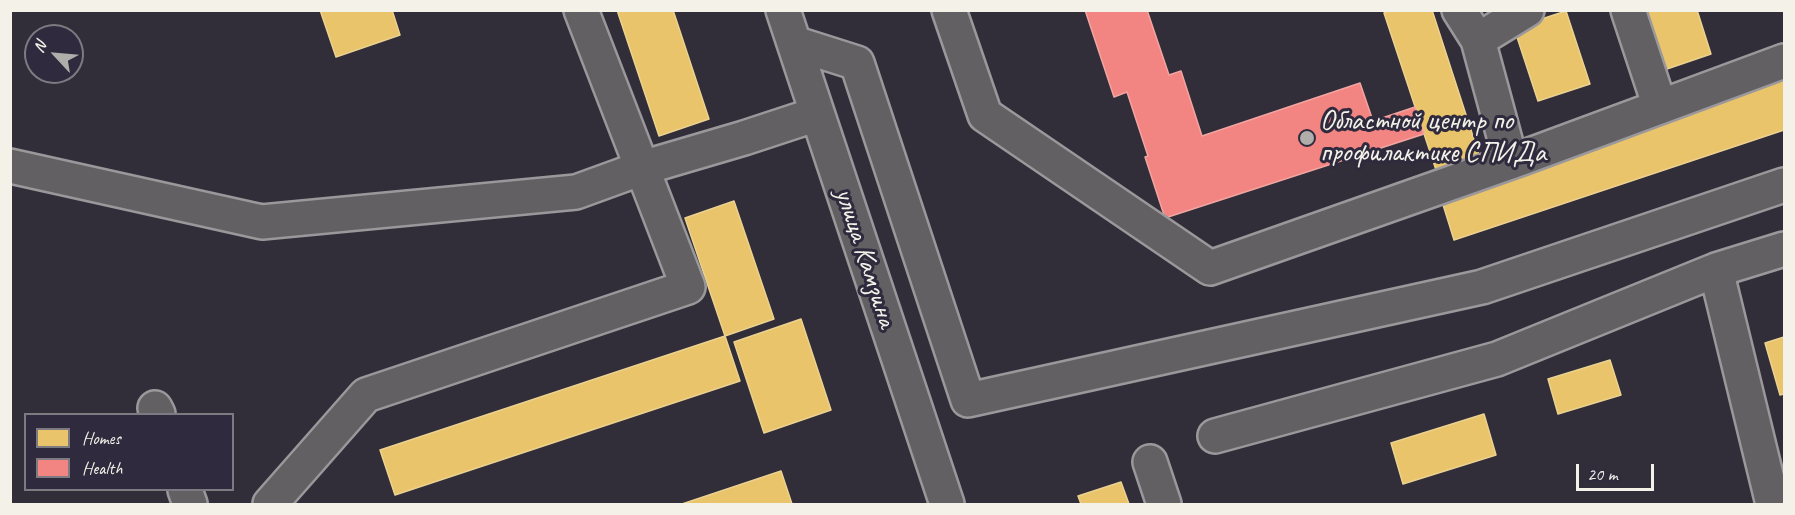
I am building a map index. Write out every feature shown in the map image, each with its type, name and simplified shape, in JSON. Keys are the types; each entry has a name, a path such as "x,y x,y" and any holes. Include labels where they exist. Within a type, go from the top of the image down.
{"street":[{"path":"270,504 366,395 688,287 581,10"},
{"path":"949,10 985,115 1210,268 1511,162 1785,61"},
{"path":"1459,10 1478,40 1511,162"},
{"path":"1478,40 1527,10"},
{"path":"1628,10 1660,107"},
{"name":"улица Камзина","path":"784,11 947,504"},
{"path":"794,43 857,63 968,400 1482,287 1785,185"},
{"path":"10,166 262,222 576,192 642,168 817,114"},
{"path":"1215,436 1497,359 1716,270 1785,249"},
{"path":"1716,270 1773,504"},
{"path":"1150,462 1164,504"}],"building: Homes":[{"path":"320,10 392,10 400,35 336,57"},
{"path":"617,10 673,10 709,119 659,136"},
{"path":"1391,10 1432,10 1482,164 1784,78 1784,130 1454,240 1440,195 1439,179 1384,13"},
{"path":"1644,10 1697,10 1711,54 1664,70"},
{"path":"1566,11 1590,84 1538,101 1514,28"},
{"path":"734,201 774,319 725,336 685,218"},
{"path":"801,319 831,410 764,433 734,342"},
{"path":"725,336 740,381 395,495 380,450"},
{"path":"1784,337 1784,394 1780,395 1765,343"},
{"path":"1610,360 1621,395 1558,414 1548,379"},
{"path":"1484,414 1496,455 1403,484 1391,443"},
{"path":"781,471 792,504 682,504"},
{"path":"1121,482 1129,504 1081,504 1078,496"}],"building: Health":[{"path":"1085,10 1147,10 1169,75 1181,71 1202,136 1360,83 1373,121 1415,107 1424,134 1165,218 1127,92 1114,97"}],"place":[{"name":"Областной центр по профилактике СПИДа","path":"1307,138"}]}
